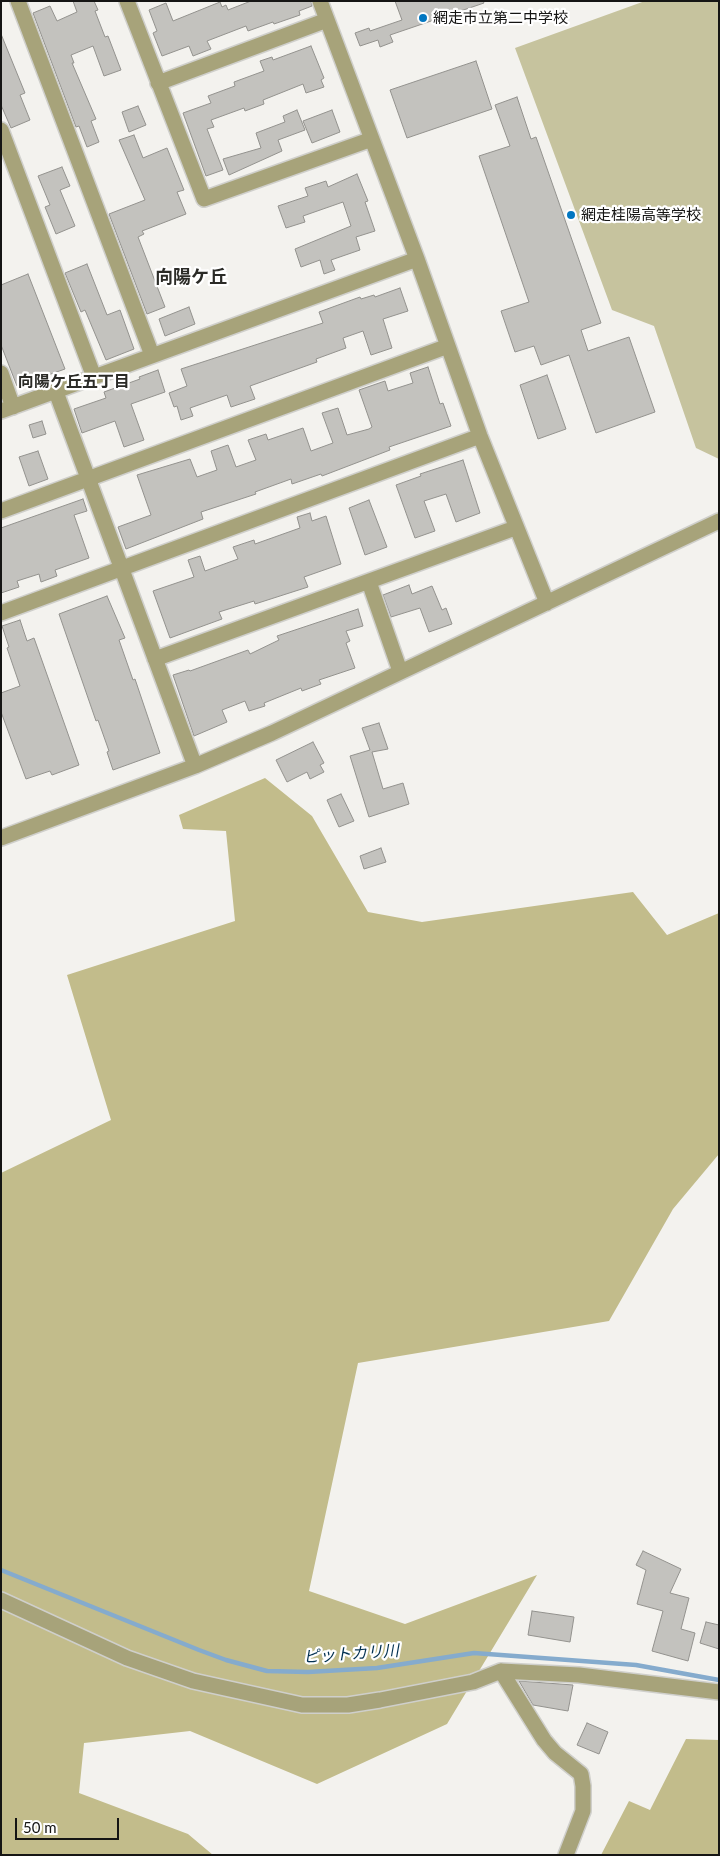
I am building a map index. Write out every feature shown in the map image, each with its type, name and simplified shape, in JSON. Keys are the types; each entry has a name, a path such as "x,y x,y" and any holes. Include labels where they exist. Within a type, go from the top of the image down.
{"street":[{"path":"18,1 152,355"},
{"path":"127,1 204,199 372,138"},
{"path":"320,1 417,259 480,436 515,528 547,603"},
{"path":"158,83 327,20"},
{"path":"1,130 94,377"},
{"path":"1,373 7,409 417,259"},
{"path":"1,512 448,346"},
{"path":"56,392 195,766"},
{"path":"1,613 480,436"},
{"path":"1,838 195,766 272,733 719,521"},
{"path":"155,659 515,528"},
{"path":"368,582 400,671"},
{"path":"1,1600 127,1658 193,1680 302,1706 348,1705 380,1700 473,1682 501,1671 579,1675 719,1692"},
{"path":"501,1671 544,1740 555,1753 581,1774 583,1786 582,1810 566,1855"}],"shaded area":[{"path":"645,1 719,1 719,459 696,448 654,326 612,310 515,48"},
{"path":"265,778 312,816 368,912 422,922 633,892 667,935 719,913 719,1154 673,1209 609,1321 358,1363 309,1591 405,1624 537,1575 447,1724 317,1784 190,1731 84,1743 79,1793 188,1834 213,1855 1,1855 1,1173 111,1120 67,975 235,921 226,831 183,829 179,815"},
{"path":"686,1739 719,1740 719,1855 601,1855 629,1801 650,1810"}],"building":[{"path":"73,1 94,1 98,10 95,11 105,37 108,36 121,70 104,76 93,46 71,55 74,63 72,63 96,119 91,121 99,142 87,147 79,126 76,127 33,13 50,6 57,21 77,12"},
{"path":"251,1 311,1 312,6 299,11 300,15 274,24 273,22 248,31 246,26 207,41 211,49 193,56 189,46 162,56 153,33 157,31 149,10 166,3 173,21 220,2 222,7 226,5 228,10"},
{"path":"395,1 483,1 484,3 390,35 393,42 380,47 378,40 360,46 355,33 369,28 370,31 402,20"},
{"path":"1,34 25,93 20,95 30,120 11,128 1,105"},
{"path":"311,46 324,78 321,80 324,87 306,93 303,84 263,100 264,104 245,111 244,108 211,120 214,127 207,129 223,170 206,176 183,113 211,103 208,96 235,86 234,82 264,71 260,61 272,57 273,60"},
{"path":"476,61 492,109 407,138 390,90"},
{"path":"517,97 531,139 536,137 601,323 581,330 588,351 629,337 655,412 596,433 569,355 541,365 534,346 515,352 501,311 529,302 479,156 510,146 495,105"},
{"path":"138,106 146,125 129,132 122,112"},
{"path":"297,110 305,130 278,140 282,151 229,175 223,159 261,148 256,133 285,122 283,116"},
{"path":"332,110 340,132 312,143 303,121"},
{"path":"134,135 143,158 167,148 184,190 177,192 186,214 142,231 144,234 138,237 165,307 147,314 109,214 145,200 119,140"},
{"path":"62,167 70,186 60,190 75,226 56,234 45,207 50,205 38,176"},
{"path":"357,174 368,201 365,202 375,231 356,237 360,250 331,260 335,270 324,274 320,260 301,267 295,249 351,226 343,202 303,216 305,222 286,228 278,206 308,196 305,188 326,181 328,187"},
{"path":"87,264 107,315 120,310 134,349 106,360 85,310 81,312 65,273"},
{"path":"28,274 65,369 17,386 1,345 1,285"},
{"path":"400,288 408,311 383,319 392,348 371,355 363,331 343,338 346,348 316,359 317,362 250,386 255,399 231,407 227,395 190,408 193,416 181,420 177,406 174,407 169,393 187,386 181,369 323,323 319,312 360,297 361,299 374,295 375,297"},
{"path":"189,307 195,324 165,336 159,319"},
{"path":"428,367 440,404 443,403 451,426 389,447 390,450 322,476 321,474 292,484 291,479 255,492 256,494 201,512 203,519 126,549 118,527 151,515 137,475 190,459 197,477 217,470 211,451 228,445 236,467 256,460 248,440 266,434 268,440 303,428 311,451 333,443 322,413 338,408 347,435 369,429 372,427 359,390 385,381 388,391 413,383 410,373"},
{"path":"158,370 165,392 131,404 144,440 124,447 115,421 82,433 74,409 106,398 104,392 140,379 139,377"},
{"path":"547,375 566,429 538,439 520,385"},
{"path":"42,421 46,434 33,438 29,425"},
{"path":"38,451 48,479 29,486 19,457"},
{"path":"463,460 480,513 456,522 446,494 424,501 435,531 415,538 396,485 421,476 420,474"},
{"path":"83,499 87,511 74,515 89,558 55,570 57,576 41,582 39,574 17,581 19,587 1,593 1,528"},
{"path":"369,500 387,547 365,555 349,508"},
{"path":"310,513 312,521 326,516 341,564 304,577 308,587 255,604 254,601 219,612 222,619 170,638 153,591 194,577 188,560 200,556 205,571 238,559 233,547 254,540 255,544 300,528 297,517"},
{"path":"409,585 412,594 432,586 442,610 446,608 452,624 429,632 420,608 391,617 383,595"},
{"path":"107,596 125,638 119,640 133,680 135,679 160,753 113,770 107,752 109,751 98,720 96,721 59,614"},
{"path":"358,609 363,626 346,631 350,641 346,643 355,668 319,680 321,684 302,691 301,688 264,703 265,706 249,711 245,701 222,710 227,722 194,736 173,675 190,671 248,650 250,654 279,640 277,636"},
{"path":"20,620 27,641 34,638 79,765 52,775 50,771 26,779 1,712 1,693 20,686 7,648 9,647 2,626"},
{"path":"379,723 388,749 372,752 383,789 403,783 409,804 369,817 350,756 370,750 362,728"},
{"path":"313,742 324,763 320,765 324,772 310,779 307,772 287,782 276,760"},
{"path":"341,794 354,821 339,827 327,800"},
{"path":"381,848 386,862 364,869 360,856"},
{"path":"643,1551 681,1569 670,1593 689,1598 681,1629 695,1633 688,1661 652,1651 663,1611 637,1604 646,1570 636,1565"},
{"path":"532,1611 574,1617 570,1642 528,1635"},
{"path":"706,1622 719,1625 719,1649 700,1643"},
{"path":"519,1681 573,1685 568,1711 533,1705"},
{"path":"587,1723 608,1732 599,1754 577,1745"}],"waterway":[{"name":"ピットカリ川","path":"1,1570 199,1650 226,1660 267,1671 308,1672 377,1668 474,1653 636,1665 719,1680"}],"place":[{"name":"網走市立第二中学校","path":"423,18"},
{"name":"網走桂陽高等学校","path":"571,215"}],"district":[{"name":"向陽ケ丘","path":"191,277"},
{"name":"向陽ケ丘五丁目","path":"74,382"}]}
